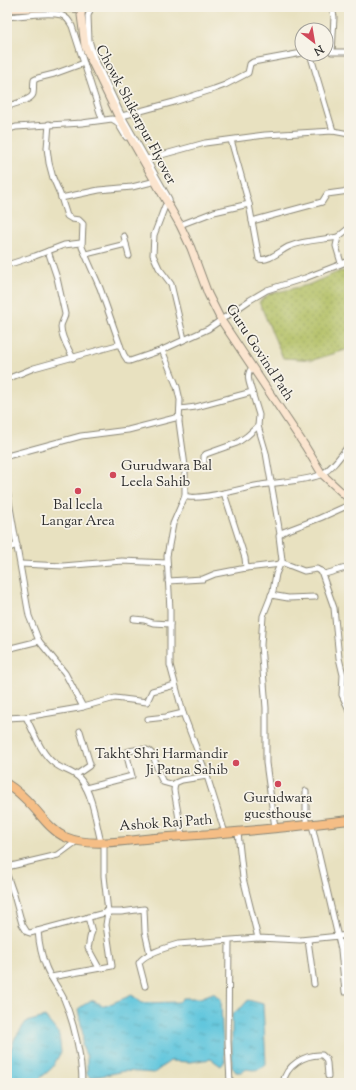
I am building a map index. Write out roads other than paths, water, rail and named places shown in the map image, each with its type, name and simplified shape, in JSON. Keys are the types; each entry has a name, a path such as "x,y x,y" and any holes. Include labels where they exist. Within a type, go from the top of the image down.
{"main road":[{"name":"Ashok Raj Path","path":"7,784 16,789 51,827 63,836 77,841 103,842 238,832 349,820"}],"street":[{"name":"Chowk Shikarpur Flyover","path":"7,9 60,7 82,8 81,15 85,46 90,58 119,118 163,195 168,207"},
{"path":"91,7 88,16 89,40 94,56 122,116 171,203 154,235 153,255 171,284 184,339"},
{"path":"332,7 334,17 332,52 349,52"},
{"path":"7,16 53,14 62,15 67,19 72,26 102,119"},
{"path":"122,116 174,102 225,85 248,73 252,62 294,54"},
{"path":"313,62 333,131"},
{"path":"7,107 12,104 25,101 33,95 34,80 84,63"},
{"path":"7,130 16,127 82,123 102,119 112,119 117,122 168,207"},
{"path":"49,124 47,148 53,178 62,198 67,216 72,219 79,220 83,224 81,243 100,288 120,346 128,361 162,350 208,329 267,290 331,269 341,263 349,261"},
{"path":"147,158 205,143 265,135 333,131 349,134"},
{"path":"231,140 249,204 258,256 262,260 299,243 338,237 349,228"},
{"path":"62,198 99,190 132,187 152,182"},
{"path":"252,221 322,202 327,194 349,191"},
{"path":"180,225 214,212 249,204"},
{"name":"Guru Govind Path","path":"168,207 180,225 191,248 208,294 221,320 322,474 349,499"},
{"path":"124,236 129,256"},
{"path":"338,237 336,246 341,263"},
{"path":"7,264 35,256 48,250 70,244 81,243"},
{"path":"86,254 107,250 126,244"},
{"path":"48,250 57,278 65,318 61,326 73,358"},
{"path":"7,379 34,368 110,347 120,346"},
{"path":"162,350 177,387 180,400 179,416 185,466 185,496 171,533 167,563 170,610 170,665 183,713 207,776 225,833"},
{"path":"252,368 248,375 259,415 258,426 263,438 272,483 282,556 281,563 276,574 272,595 263,616 260,652 266,708 266,763 275,828"},
{"path":"180,409 196,407 252,392"},
{"path":"7,456 81,436 128,430 179,416"},
{"path":"204,461 204,456 206,454 237,443 258,426"},
{"path":"185,496 192,498 224,493 322,474 338,460 349,444"},
{"path":"7,490 29,616 40,641 65,673 83,707"},
{"path":"224,493 245,558 246,568"},
{"path":"280,534 349,505"},
{"path":"7,549 17,545"},
{"path":"20,564 63,566 122,561 167,563"},
{"path":"168,581 203,579 215,574 281,563 304,571 317,569 324,573 349,567"},
{"path":"321,571 334,608 343,675 342,695 349,710"},
{"path":"272,595 288,598 315,597"},
{"path":"134,619 153,623 170,624"},
{"path":"7,649 40,641"},
{"path":"7,718 26,717 83,707 115,698 147,702 152,691 175,685"},
{"path":"148,719 183,713"},
{"path":"26,717 40,744 50,759 56,765 76,775 86,788 90,796 103,842 104,876 108,912 106,925 112,966 51,977"},
{"path":"76,775 90,764 80,731"},
{"path":"86,788 132,776 126,752 144,748 148,750 153,757 163,782 174,785"},
{"path":"174,785 182,780 207,776"},
{"path":"174,785 182,836"},
{"path":"306,791 309,825 338,936 342,957 345,992"},
{"path":"238,832 242,878 258,938"},
{"path":"7,867 58,855 77,841"},
{"path":"7,875 24,929 30,933 108,912 144,909 145,932 150,954"},
{"path":"88,918 92,932 88,948 99,968"},
{"path":"38,931 41,952 46,967 62,995 71,1020 82,1072 82,1083"},
{"path":"145,986 139,963 143,957 178,944 229,942 258,938 308,940 349,935"},
{"path":"308,940 314,984"},
{"path":"229,942 228,1042 230,1083"},
{"path":"284,1083 286,1073 302,1059 309,1056 322,1055 326,1059 328,1076"}],"water":[{"path":"213,993 221,999 225,1061 221,1066 211,1059 190,1062 170,1061 154,1073 124,1071 91,1078 87,1074 87,1057 82,1046 83,1035 78,1009 91,1000 105,1006 132,995 142,1003 179,1002 183,998 200,998"},
{"path":"349,996 349,1054 344,1005"},
{"path":"248,1000 263,1004 266,1064 257,1070 247,1069 241,1072 236,1072 232,1067 232,1014 242,1007"},
{"path":"45,1017 59,1034 61,1052 52,1068 35,1083 7,1083 7,1051 10,1051 15,1038 26,1022"}],"place":[{"name":"Gurudwara Bal Leela Sahib","path":"113,475"},
{"name":"Bal leela Langar Area","path":"78,491"},
{"name":"Takht Shri Harmandir Ji Patna Sahib","path":"236,763"},
{"name":"Gurudwara guesthouse","path":"278,784"}]}
